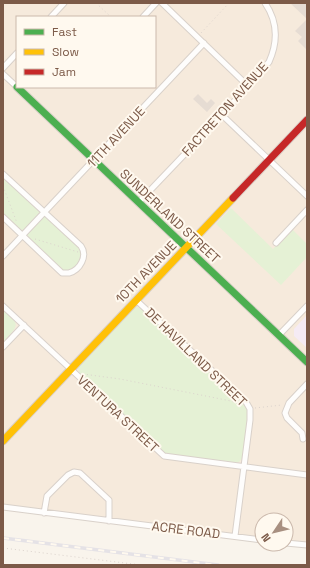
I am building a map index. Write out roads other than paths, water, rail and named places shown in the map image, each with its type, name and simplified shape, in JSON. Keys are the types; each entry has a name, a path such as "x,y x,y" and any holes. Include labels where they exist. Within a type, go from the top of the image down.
{"street":[{"path":"52,16 64,3"},
{"path":"144,16 156,3"},
{"path":"162,3 248,86"},
{"name":"FACTRETON AVENUE","path":"139,202 222,115 269,62 275,46 276,35 272,16 265,3"},
{"name":"11TH AVENUE","path":"3,256 204,44"},
{"path":"3,68 16,54"},
{"name":"SUNDERLAND STREET","path":"3,74 16,86"},
{"name":"SUNDERLAND STREET","path":"18,88 307,362"},
{"path":"222,115 307,196"},
{"name":"10TH AVENUE","path":"3,441 73,371 136,300 307,120"},
{"path":"3,174 83,248 84,257 79,266 69,273 62,273 3,217"},
{"path":"276,243 307,210"},
{"name":"DE HAVILLAND STREET","path":"136,300 246,402 250,409 235,536"},
{"name":"VENTURA STREET","path":"3,306 164,456 307,475"},
{"path":"279,335 307,306"},
{"path":"3,347 24,326"},
{"path":"303,439 302,433 287,418 285,413 289,403 307,384"},
{"path":"44,513 47,496 68,475 74,472 80,473 109,500 110,521"},
{"name":"ACRE ROAD","path":"3,507 254,539"},
{"path":"294,544 307,545"}],"railway":[{"path":"3,538 218,565"}]}
